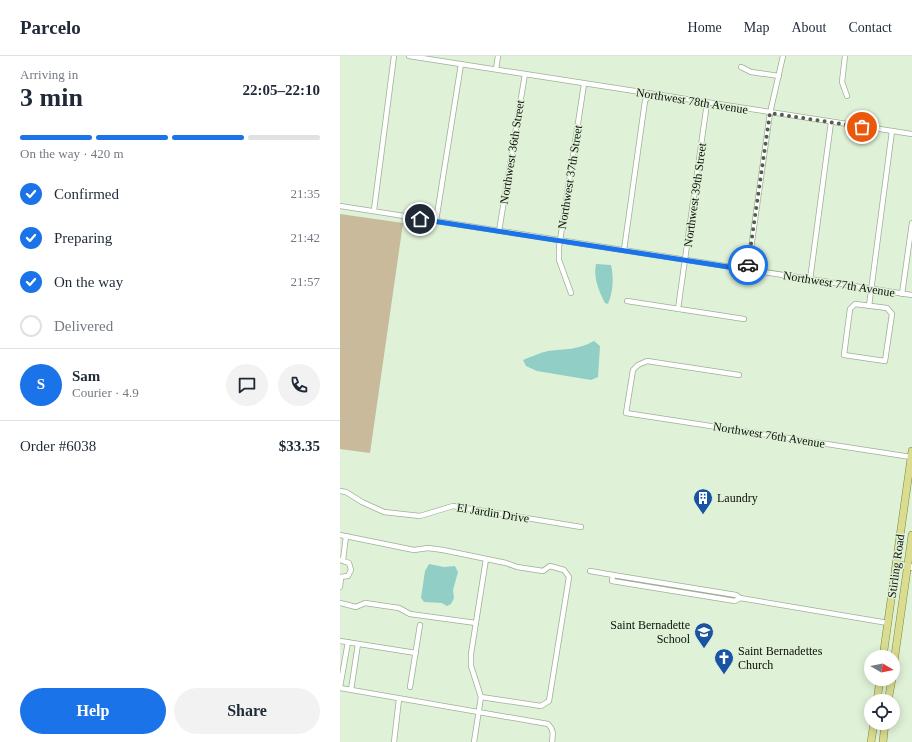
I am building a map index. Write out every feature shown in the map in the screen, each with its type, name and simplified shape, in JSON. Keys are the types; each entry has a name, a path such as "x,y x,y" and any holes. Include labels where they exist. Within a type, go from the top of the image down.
{"main road":[{"name":"Stirling Road","path":"884,650 912,454"},
{"name":"Stirling Road","path":"896,650 910,566 912,535"},
{"path":"889,694 891,686"},
{"path":"878,694 879,688 890,690"},
{"path":"871,742 873,730"},
{"path":"883,742 884,730"}],"street":[{"path":"374,210 394,56"},
{"name":"Northwest 78th Avenue","path":"410,56 912,134"},
{"path":"496,69 498,56"},
{"path":"748,270 770,113 783,56"},
{"path":"845,56 842,82 847,96"},
{"path":"436,222 461,64"},
{"path":"741,67 750,72 779,76"},
{"name":"Northwest 36th Street","path":"500,231 525,74"},
{"name":"Northwest 37th Street","path":"571,293 559,260 560,240 584,84"},
{"path":"624,250 645,101 650,94"},
{"name":"Northwest 39th Street","path":"678,309 708,103"},
{"path":"810,280 831,122"},
{"path":"869,306 892,131"},
{"name":"Northwest 77th Avenue","path":"340,206 374,210 436,222 560,240 912,296"},
{"path":"902,294 912,223"},
{"path":"627,301 744,319"},
{"path":"855,304 869,306 887,308 892,314 885,362 844,355 850,309 855,304"},
{"name":"Northwest 76th Avenue","path":"739,375 647,361 638,365 633,370 626,413 912,454"},
{"name":"El Jardin Drive","path":"340,491 346,492 362,502 384,512 420,516 453,506 581,527"},
{"path":"340,535 414,550 428,548 444,550 486,558 518,567 543,571 550,566 564,570 569,577 549,701 541,706 481,697"},
{"path":"340,587 341,578 348,576 351,570 349,563 341,560 346,536"},
{"path":"474,742 481,697 471,666 486,558"},
{"path":"896,564 910,566"},
{"path":"590,571 613,575 612,580 636,585 727,600 735,601 740,598 888,623"},
{"path":"340,603 356,607 366,603 399,608 410,614 476,623"},
{"path":"410,687 420,625"},
{"path":"340,641 416,653"},
{"path":"348,642 340,687 399,699 548,724 552,728 553,732 552,742"},
{"path":"351,690 358,644"},
{"path":"394,742 399,699"}],"shaded area":[{"path":"340,214 403,223 370,453 340,449"}],"water":[{"path":"596,264 611,265 612,284 608,304 605,303 597,284 595,274"},
{"path":"594,341 600,346 598,377 591,380 537,371 526,366 523,360 548,351 577,348"},
{"path":"429,564 444,567 455,566 458,572 453,590 454,598 451,604 447,606 442,603 424,602 421,598 425,571"}],"way so far":[{"path":"748,265 770,113 862,127"}],"place":[{"name":"Laundry","path":"703,515"},
{"name":"Saint Bernadette School","path":"704,649"},
{"name":"Saint Bernadettes Church","path":"724,675"}],"route":[{"path":"420,219 748,270 748,265"}]}
